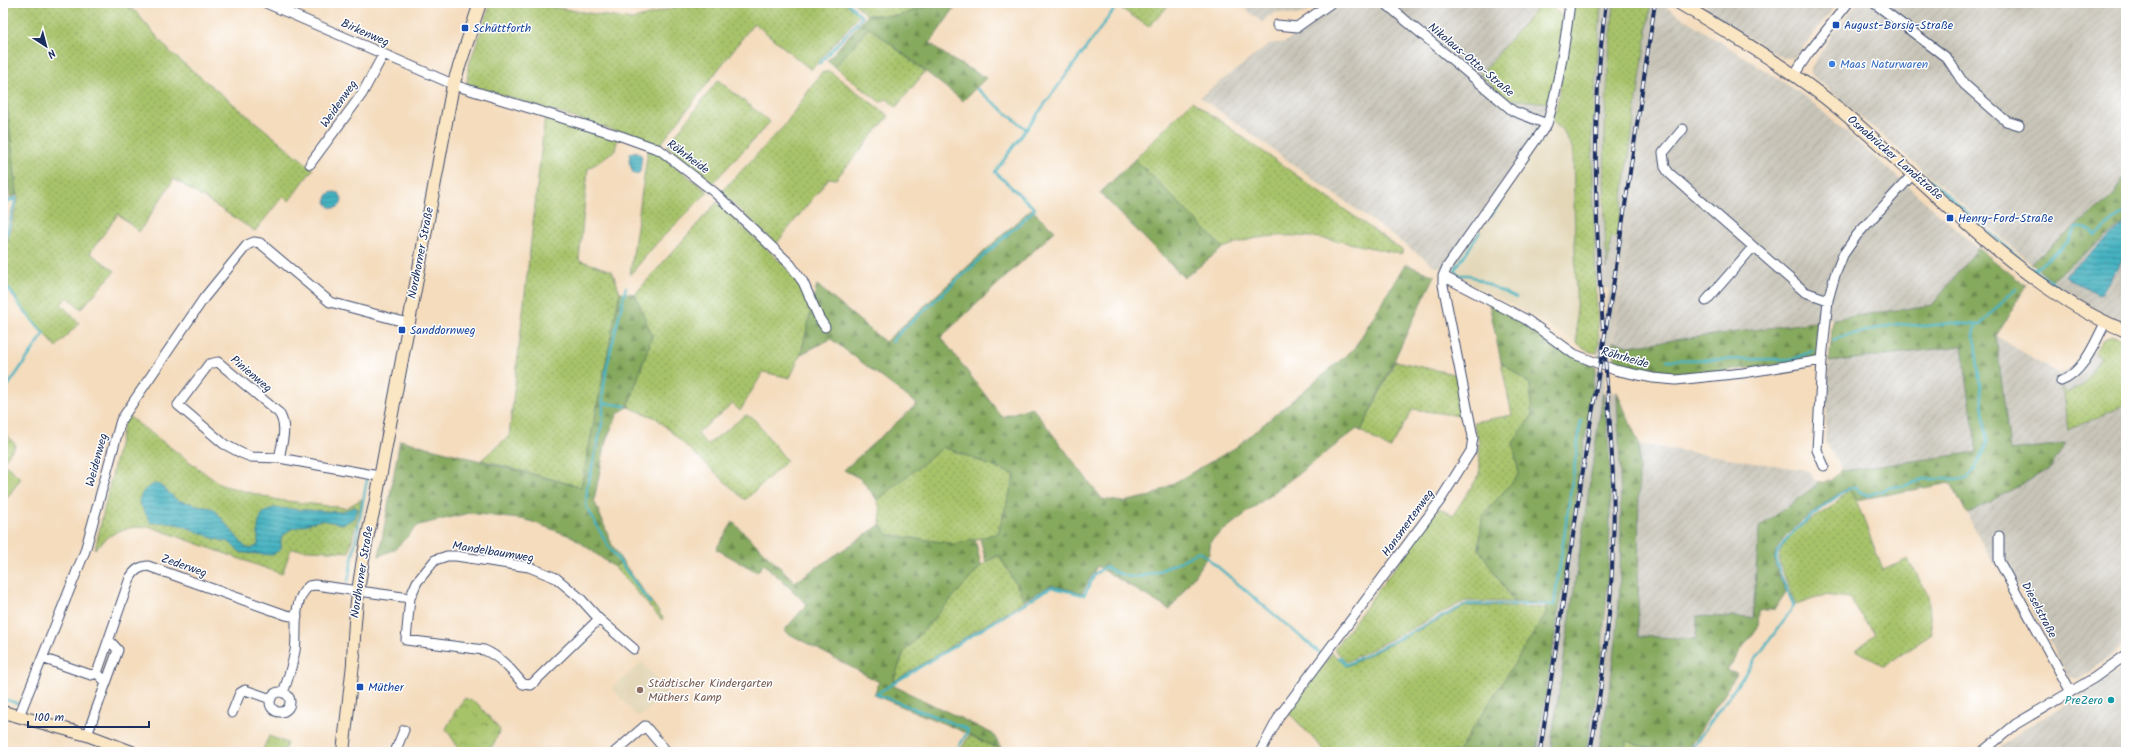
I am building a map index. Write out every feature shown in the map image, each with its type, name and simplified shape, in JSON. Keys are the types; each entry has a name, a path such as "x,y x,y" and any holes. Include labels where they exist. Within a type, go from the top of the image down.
{"street":[{"name":"Birkenweg","path":"266,3 454,85"},
{"name":"Nordhorner Straße","path":"343,752 366,536 374,505 454,85 480,3"},
{"path":"1277,25 1297,27 1331,3"},
{"name":"Nikolaus-Otto-Straße","path":"1385,3 1513,111 1547,124"},
{"path":"1443,276 1447,267 1547,124 1554,101 1563,55 1570,3"},
{"name":"Osnabrücker Landstraße","path":"1679,3 1693,6 1794,75 1839,109 2007,257 2051,291 2105,323 2126,331"},
{"path":"1794,75 1848,3"},
{"path":"1874,3 1947,58 1964,84 2006,121 2019,125"},
{"name":"Weidenweg","path":"310,164 362,94 383,55"},
{"name":"Röhrheide","path":"454,85 621,136 660,150 714,192 790,264 803,282 819,318 825,327"},
{"path":"1683,129 1663,153 1665,167 1669,173 1806,292 1828,300"},
{"path":"1824,466 1817,450 1822,360 1828,300 1835,275 1843,255 1857,235 1913,174"},
{"name":"Weidenweg","path":"19,716 84,551 121,420 204,298 247,245 254,242 260,243 330,302 408,323"},
{"path":"1706,302 1753,247"},
{"name":"Röhrheide","path":"1443,276 1527,320 1574,354 1623,372 1653,378 1676,380 1743,373 1822,360"},
{"name":"Hansmertenweg","path":"1260,752 1280,715 1440,502 1471,451 1472,437 1443,285 1443,276"},
{"path":"2061,381 2072,377 2079,370 2105,323"},
{"name":"Pinienweg","path":"279,458 284,420 279,414 218,362 209,364 178,402 179,407 224,444 252,457 279,458 379,476"},
{"name":"Dieselstraße","path":"1999,536 1999,561 2071,692"},
{"name":"Mandelbaumweg","path":"599,619 531,685 526,686 504,662 494,654 484,650 406,640 410,598 417,582 430,564 441,557 456,556 529,567 548,575 569,588 599,619 634,649"},
{"name":"Zederweg","path":"97,674 130,578 134,571 141,567 148,566 286,615 297,617"},
{"path":"283,693 292,668 300,596 309,586 315,585 410,598"},
{"path":"87,735 118,650 109,640"},
{"path":"1982,752 2016,724 2094,678 2126,655"},
{"path":"42,658 91,675 97,674 106,682"},
{"path":"232,713 240,693 245,690 271,699"},
{"path":"283,693 287,695 290,701 289,708 284,712 277,712 272,708 271,699 275,694 283,693"},
{"path":"3,712 87,735 132,752"},
{"path":"615,752 645,726 668,752"},
{"path":"395,752 404,730"}],"shaded area":[{"path":"1238,3 1322,3 1306,13 1295,15 1277,12 1266,18 1263,23"},
{"path":"1341,3 1540,4 1480,75 1509,99 1549,103 1542,124 1443,267 1436,267 1200,97 1270,44 1285,42"},
{"path":"1601,3 1614,3 1607,76 1604,141 1603,209 1608,266 1611,237 1617,237 1651,3 1664,3 1609,362 1597,359 1609,288 1596,289 1593,209 1592,139"},
{"path":"1705,3 1838,3 1795,57 1784,59 1708,12"},
{"path":"1857,3 2126,3 2126,174 2114,195 2031,263 1811,74 1811,68 1831,36"},
{"path":"1663,5 1806,97 1978,248 1932,305 1628,346 1613,341"},
{"path":"1552,121 1563,131 1573,150 1577,343 1531,315 1454,276 1452,271 1454,264 1549,131"},
{"path":"2126,222 2126,324 2091,306 2051,280"},
{"path":"1996,336 2059,374 2074,367 2085,348 2101,357 2084,384 2066,393 2062,387 2068,430 2126,405 2126,643 2090,672 2077,679 2068,676 2005,560 1994,565 1967,514 2050,469 2065,445 2010,450"},
{"path":"1962,345 1977,452 1843,471 1825,441 1829,362"},
{"path":"1596,367 1607,372 1603,393 1617,392 1621,543 1618,618 1610,693 1598,752 1586,752 1598,691 1607,616 1610,476 1603,396 1550,752 1537,752"},
{"path":"1639,444 1806,470 1817,481 1818,485 1759,527 1753,618 1697,616 1696,639 1638,636"},
{"name":"Städtischer Kindergarten Müthers Kamp","path":"642,662 668,692 640,716 636,715 612,688"},
{"path":"2126,664 2126,752 1995,752 2021,731 2099,685"}],"green space":[{"path":"3,3 125,3 124,5 135,11 171,53 313,169 289,201 283,196 255,231 174,179 139,232 118,214 90,253 115,271 81,309 68,297 61,304 79,323 56,347 8,288 3,275 3,258 18,200 3,68"},
{"path":"491,3 527,3 632,20 688,3 846,3 859,15 811,70 754,23 660,145 467,84 468,67"},
{"path":"593,3 676,3 655,8 634,10 614,8"},
{"path":"854,3 936,3 899,16 867,15"},
{"path":"936,3 958,3 930,43 951,59 986,78 963,101 869,27 835,67 827,61 867,15 899,16"},
{"path":"1122,3 1171,3 1149,27 1119,7"},
{"path":"1541,3 1547,3 1565,19 1555,81 1549,103 1509,99 1480,75"},
{"path":"1573,3 1601,3 1592,139 1599,343 1597,353 1590,352 1577,343 1573,150 1563,131 1552,121 1557,105"},
{"path":"1614,3 1651,3 1617,238 1611,237 1607,269 1604,169 1606,103"},
{"path":"869,27 925,72 896,107 887,99 880,102 835,67"},
{"path":"3,68 17,195 10,198 3,143"},
{"path":"829,71 889,116 836,179 829,178 776,244 721,192 784,126 821,73"},
{"path":"718,80 770,122 713,183 667,146"},
{"path":"1192,101 1403,251 1401,254 1334,240 1290,236 1268,237 1245,241 1223,248 1135,159"},
{"path":"545,116 618,138 615,150 588,169 579,260 612,271 620,292 581,487 481,460 509,436"},
{"path":"648,149 658,153 708,192 656,244 630,275"},
{"path":"1135,159 1223,248 1184,278 1100,193"},
{"path":"2126,174 2126,222 2051,280 2031,263 2114,195"},
{"path":"717,202 786,267 799,284 811,311 801,354 790,378 763,372 740,411 733,404 697,433 707,445 746,415 754,419 787,461 745,500 656,418 628,407 652,336 635,294"},
{"path":"1031,209 1055,231 941,337 1002,417 1032,407 1102,499 1123,502 1151,496 1235,448 1354,349 1405,264 1435,276 1361,431 1357,429 1211,540 1209,554 1170,610 1097,566 1082,593 1051,585 1025,600 999,555 986,562 980,538 998,533 1015,475 944,447 877,500 861,479 844,470 917,404 831,339 801,354 817,285 885,342"},
{"path":"1978,248 2026,286 1996,336 2010,450 2065,444 2050,469 1967,514 1951,483 1856,500 1848,487 1807,517 1786,536 1779,545 1774,559 1786,592 1775,609 1759,611 1758,627 1727,670 1737,674 1686,752 1659,752 1627,741 1624,752 1598,752 1613,668 1620,589 1620,504 1617,392 1639,444 1638,636 1696,639 1697,616 1753,618 1759,527 1817,485 1817,481 1830,481 1842,469 1843,471 1977,452 1962,346 1829,362 1833,319 1932,305"},
{"path":"620,292 635,294 652,336 628,407 618,413 606,441 594,500 612,545 622,561 614,567 573,537 527,520 469,513 419,525 395,549 379,556 400,440 581,487"},
{"path":"1489,303 1524,322 1596,367 1537,752 1458,752 1546,614 1546,603 1514,602 1479,549 1482,517 1519,474 1513,443 1532,416 1530,384 1501,362"},
{"path":"1821,321 1818,359 1673,378 1640,370 1615,360 1613,341 1628,346"},
{"path":"2112,335 2126,341 2126,405 2068,430 2062,387 2067,393 2084,384 2101,357 2094,353 2102,340"},
{"path":"1395,361 1458,375 1466,417 1413,409 1390,449 1361,431"},
{"path":"1501,362 1530,384 1532,416 1513,443 1519,474 1482,517 1479,549 1514,602 1465,601 1346,662 1334,649 1439,508 1453,515 1480,474 1479,442 1473,422 1512,415"},
{"path":"1603,393 1608,436 1610,478 1608,581 1602,649 1592,718 1586,752 1550,752"},
{"path":"128,416 221,485 278,500 346,508 362,499 349,552 291,549 282,574 151,527 133,527 120,531 108,538 95,549 124,423"},
{"path":"3,431 16,445 3,462"},
{"path":"943,447 1015,475 998,534 956,544 889,535 880,525 881,511 877,500"},
{"path":"3,463 21,478 3,504"},
{"path":"1849,490 1856,500 1883,570 1908,559 1928,595 1932,634 1884,666 1855,650 1875,634 1849,598 1825,595 1796,605 1779,562 1780,553 1789,537 1804,524 1831,507"},
{"path":"733,522 795,582 880,525 889,535 956,544 975,539 981,566 904,652 893,682 894,686 993,734 1003,751 962,731 874,695 879,682 784,631 807,604 764,564 757,572 716,549"},
{"path":"999,555 1025,600 893,682 904,652 981,566"},
{"path":"622,561 663,618 662,620 614,567"},
{"path":"1466,606 1546,608 1546,614 1458,752 1326,752 1288,712 1332,653 1347,666"},
{"path":"465,698 477,703 500,730 492,747 460,750 446,729 457,708"},
{"path":"969,735 1003,751 1006,752 960,752"},
{"path":"269,736 287,743 284,752 272,752 263,749"},
{"path":"1626,740 1659,752 1624,752"}],"water":[{"path":"636,151 642,156 640,172 636,175 633,173 629,161 630,154"},
{"path":"331,192 337,192 342,197 340,206 337,208 331,208 326,203 326,197"},
{"path":"2126,223 2126,253 2101,294 2097,295 2065,276"},
{"path":"155,484 160,485 177,500 214,509 245,547 251,549 258,545 258,526 262,514 273,508 340,512 355,507 358,509 353,519 343,524 321,520 291,529 281,537 281,549 272,555 245,553 240,552 229,542 215,539 184,526 167,522 151,523 139,502 144,490"}],"waterway":[{"path":"819,64 862,17 848,3"},
{"path":"892,342 896,336 1035,209 995,172 1119,3"},
{"path":"977,89 1026,129"},
{"path":"1923,174 2027,265 2065,292"},
{"path":"3,204 16,198"},
{"path":"3,248 16,198"},
{"path":"1491,216 1502,200"},
{"path":"2033,271 2067,243 2076,228 2087,229 2095,235 2126,211"},
{"path":"1480,232 1455,269 1458,275 1469,275 1516,298"},
{"path":"3,280 21,307 44,334 3,393"},
{"path":"626,287 607,366 603,391 603,419 587,489 586,506 609,547 650,603"},
{"path":"1834,341 1840,337 1897,324 1924,326 1952,323 1980,325 2016,288"},
{"path":"1689,752 1794,606 1776,560 1778,551 1785,541 1806,520 1851,487 1856,487 1860,492 1869,495 1892,487 1904,486 1924,479 1967,479 1974,471 1987,443 1974,335 1976,326"},
{"path":"1667,360 1794,359 1812,351"},
{"path":"604,403 626,406"},
{"path":"1339,657 1346,665 1467,604 1554,605 1581,421"},
{"path":"348,581 367,480"},
{"path":"876,694 1051,587 1084,595 1095,574 1105,567 1119,574 1140,577 1167,568 1199,551 1320,653"},
{"path":"876,694 965,728 968,731 956,752"},
{"path":"3,699 17,703"}],"railway":[{"path":"1603,328 1596,206 1596,125 1601,44 1606,3"},
{"path":"1540,752 1587,444 1614,280 1655,3"},
{"path":"1590,752 1606,648 1614,521 1613,474 1605,356"}],"place":[{"name":"August-Borsig-Straße","path":"1836,25"},
{"name":"Schüttforth","path":"465,28"},
{"name":"Maas Naturwaren","path":"1832,64"},
{"name":"Henry-Ford-Straße","path":"1950,218"},
{"name":"Sanddornweg","path":"402,330"},
{"name":"Müther","path":"360,687"},
{"name":"Städtischer Kindergarten Müthers Kamp","path":"640,690"},
{"name":"PreZero","path":"2111,700"}]}
